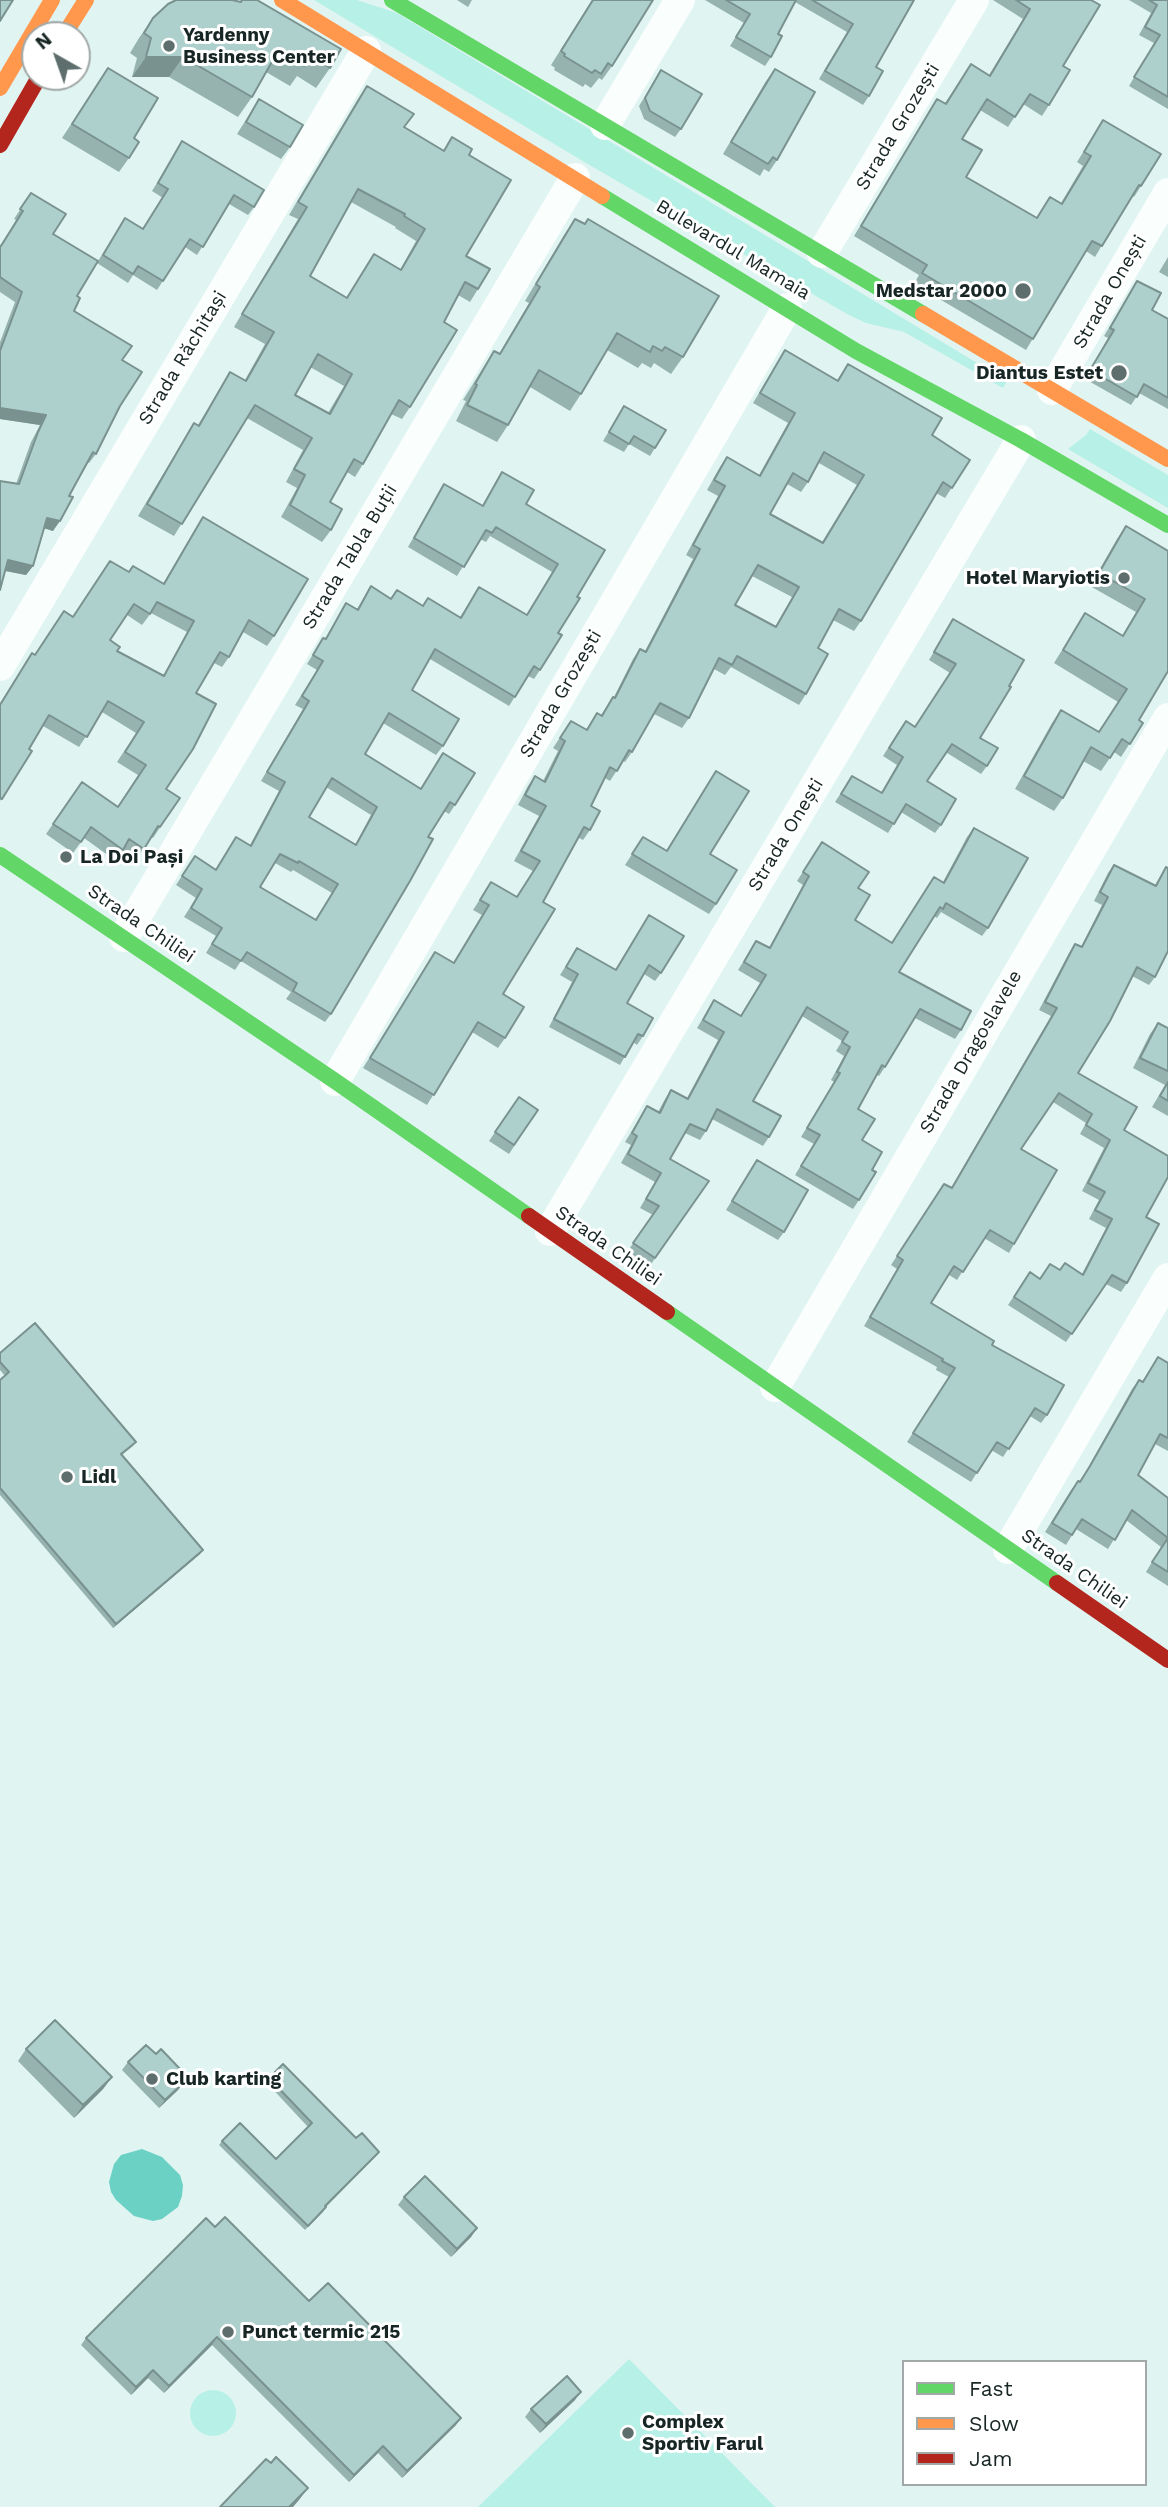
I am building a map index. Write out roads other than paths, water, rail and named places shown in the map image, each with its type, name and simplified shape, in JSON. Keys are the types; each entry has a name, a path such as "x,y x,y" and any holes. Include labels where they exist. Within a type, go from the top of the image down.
{"main road":[{"path":"0,88 52,0"},
{"path":"73,21 86,0"},
{"name":"Bulevardul Mamaia","path":"282,0 856,351 1021,440 1168,525"},
{"path":"395,1 1052,390 1083,415 1168,459"},
{"path":"0,145 31,91"},
{"path":"856,351 882,357 928,375 1020,428 1054,442"},
{"name":"Strada Chiliei","path":"0,855 335,1081 1168,1660"},
{"name":"Strada Chiliei","path":"0,865 22,870"}],"street":[{"path":"606,125 680,0"},
{"name":"Strada Grozești","path":"822,253 974,0"},
{"name":"Strada Răchitași","path":"0,666 366,51"},
{"name":"Strada Tabla Buții","path":"124,937 575,178"},
{"name":"Strada Onești","path":"1052,390 1168,193"},
{"name":"Strada Grozești","path":"335,1081 787,307"},
{"name":"Strada Onești","path":"550,1231 1021,440"},
{"name":"Strada Dragoslavele","path":"775,1387 1168,718"},
{"path":"1008,1549 1168,1278"}],"water":[{"path":"142,2149 162,2157 180,2175 183,2185 178,2207 162,2219 153,2221 134,2216 116,2200 109,2182 114,2164 121,2155"}],"place":[{"name":"Yardenny Business Center","path":"169,46"},
{"name":"Medstar 2000","path":"1023,291"},
{"name":"Diantus Estet","path":"1119,373"},
{"name":"Hotel Maryiotis","path":"1124,578"},
{"name":"La Doi Pași","path":"66,857"},
{"name":"Lidl","path":"67,1477"},
{"name":"Club karting","path":"152,2079"},
{"name":"Punct termic 215","path":"228,2332"},
{"name":"Complex Sportiv Farul","path":"628,2433"}]}
